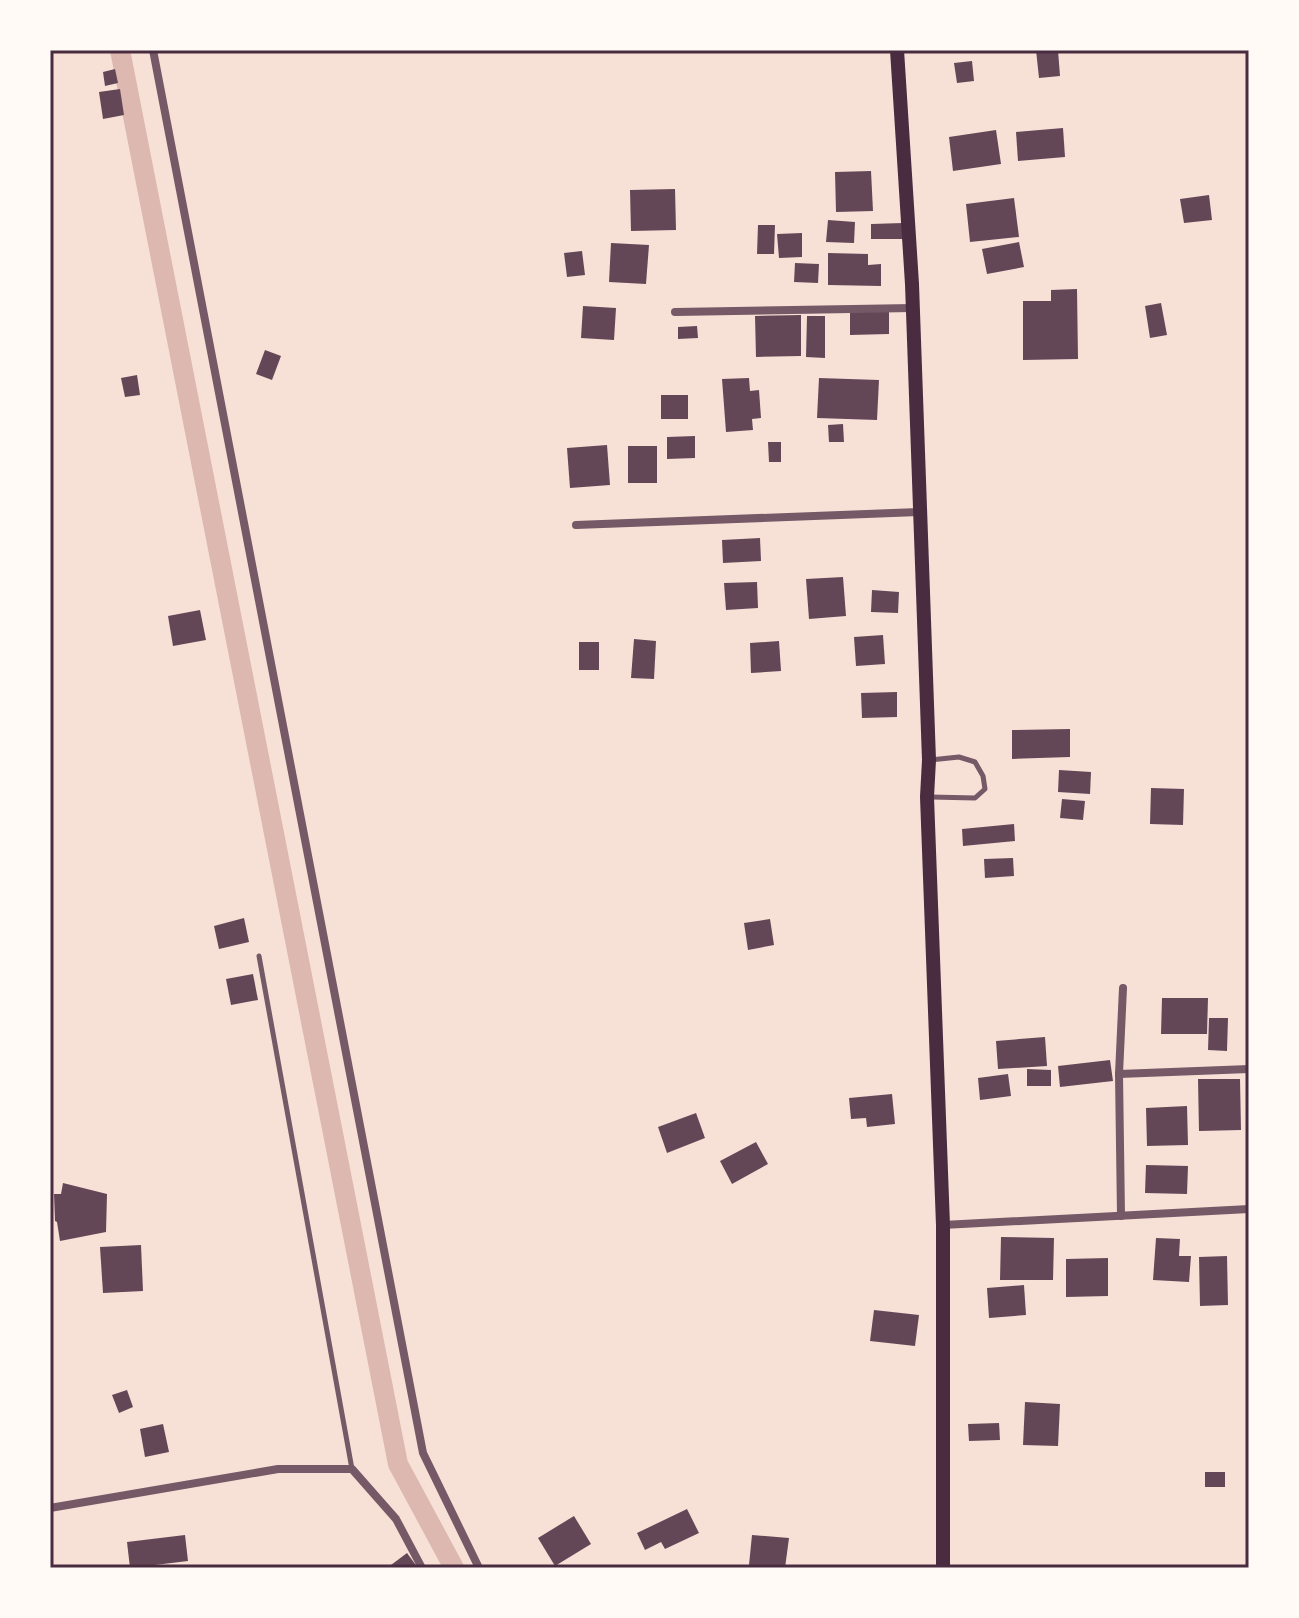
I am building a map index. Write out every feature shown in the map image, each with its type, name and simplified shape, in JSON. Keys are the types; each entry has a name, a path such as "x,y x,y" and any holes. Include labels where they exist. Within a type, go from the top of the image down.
{"main road":[{"path":"897,50 913,308 929,760 927,797 943,1225 943,1568"}],"street":[{"path":"153,50 423,1453 479,1568"},
{"path":"675,312 913,308"},
{"path":"576,525 919,512"},
{"path":"1121,1216 1119,1074 1123,988"},
{"path":"1119,1074 1249,1069"},
{"path":"943,1225 1249,1209"},
{"path":"50,1508 278,1469 352,1469 396,1519 422,1568"}],"lane":[{"path":"927,797 970,800 985,789 983,776 975,762 959,757 929,760"},
{"path":"259,956 352,1469"}],"building":[{"path":"1036,50 1058,50 1060,76 1039,78"},
{"path":"972,61 974,81 957,83 954,63"},
{"path":"115,69 118,83 105,86 103,72"},
{"path":"120,89 124,115 103,119 99,92"},
{"path":"1063,128 1065,157 1018,161 1016,132"},
{"path":"996,130 1001,164 953,171 949,137"},
{"path":"871,171 873,211 836,212 835,172"},
{"path":"675,189 676,230 631,231 630,190"},
{"path":"1209,195 1212,220 1184,223 1180,199"},
{"path":"1014,198 1019,237 970,242 966,204"},
{"path":"828,220 855,222 854,243 826,242"},
{"path":"903,223 903,239 871,239 871,224"},
{"path":"758,225 775,225 774,254 757,254"},
{"path":"802,233 802,257 779,258 777,234"},
{"path":"1019,242 1024,267 987,274 982,249"},
{"path":"611,243 649,245 646,284 609,282"},
{"path":"582,251 585,275 567,277 564,253"},
{"path":"828,253 868,254 868,265 881,264 881,286 828,285"},
{"path":"795,263 819,264 818,283 794,282"},
{"path":"1077,289 1078,359 1023,360 1023,301 1051,301 1051,290"},
{"path":"1161,303 1167,335 1150,338 1145,306"},
{"path":"583,306 616,308 614,340 581,338"},
{"path":"850,312 889,312 889,334 850,335"},
{"path":"801,315 801,356 756,357 755,316"},
{"path":"807,316 825,316 825,358 806,357"},
{"path":"697,326 698,338 678,339 678,327"},
{"path":"265,350 281,356 272,380 256,374"},
{"path":"137,375 140,395 125,397 121,378"},
{"path":"749,378 750,391 759,390 761,418 752,419 753,430 726,432 722,379"},
{"path":"819,378 879,380 877,420 817,418"},
{"path":"661,395 688,395 688,419 661,419"},
{"path":"843,424 844,442 829,442 828,425"},
{"path":"695,436 695,458 667,459 667,437"},
{"path":"768,442 781,442 781,462 769,462"},
{"path":"607,445 610,485 570,488 567,448"},
{"path":"628,446 657,446 657,483 628,483"},
{"path":"760,538 761,561 723,563 722,540"},
{"path":"843,577 846,616 809,619 806,579"},
{"path":"757,582 758,608 726,610 724,583"},
{"path":"872,590 899,592 898,613 871,612"},
{"path":"200,610 206,640 173,646 168,616"},
{"path":"883,635 885,664 856,666 854,637"},
{"path":"634,639 656,641 654,679 631,678"},
{"path":"779,641 781,671 751,673 750,643"},
{"path":"579,642 599,642 599,670 579,670"},
{"path":"897,692 897,717 862,718 861,693"},
{"path":"1070,729 1070,757 1012,759 1012,730"},
{"path":"1059,770 1091,772 1090,794 1058,792"},
{"path":"1151,788 1184,789 1183,825 1150,824"},
{"path":"1062,799 1085,801 1083,820 1060,818"},
{"path":"1014,824 1015,841 963,846 962,829"},
{"path":"1013,858 1014,876 985,878 984,859"},
{"path":"244,918 249,942 219,949 214,926"},
{"path":"770,919 774,945 748,950 744,923"},
{"path":"253,974 258,1000 231,1005 226,979"},
{"path":"1162,998 1208,998 1207,1034 1161,1034"},
{"path":"1209,1018 1228,1018 1227,1051 1208,1050"},
{"path":"1045,1037 1047,1066 998,1069 996,1041"},
{"path":"1110,1060 1113,1081 1060,1087 1058,1066"},
{"path":"1027,1069 1051,1070 1051,1086 1027,1086"},
{"path":"1008,1074 1011,1096 980,1100 978,1078"},
{"path":"1198,1079 1240,1079 1241,1130 1199,1131"},
{"path":"892,1094 895,1124 867,1127 866,1118 851,1119 849,1098"},
{"path":"1187,1106 1188,1145 1147,1146 1146,1108"},
{"path":"696,1113 705,1138 667,1153 658,1127"},
{"path":"756,1142 768,1164 732,1184 720,1161"},
{"path":"1146,1165 1188,1166 1187,1194 1145,1193"},
{"path":"63,1183 107,1194 106,1232 60,1241 55,1221 54,1194 61,1194"},
{"path":"1001,1237 1054,1238 1053,1280 1000,1280"},
{"path":"1156,1238 1180,1239 1179,1256 1191,1256 1189,1282 1153,1280"},
{"path":"141,1245 143,1291 103,1293 100,1247"},
{"path":"1227,1256 1228,1305 1200,1306 1199,1257"},
{"path":"1108,1258 1108,1296 1066,1297 1066,1259"},
{"path":"1024,1285 1026,1315 989,1318 987,1288"},
{"path":"874,1310 919,1315 915,1346 870,1341"},
{"path":"127,1390 133,1407 119,1413 112,1395"},
{"path":"1025,1402 1060,1404 1058,1446 1023,1445"},
{"path":"999,1423 1000,1440 969,1441 968,1424"},
{"path":"163,1424 169,1452 145,1457 140,1429"},
{"path":"1205,1472 1225,1472 1225,1487 1205,1487"},
{"path":"687,1509 699,1533 665,1549 661,1542 645,1550 637,1533"},
{"path":"574,1516 591,1544 555,1566 538,1538"},
{"path":"185,1535 188,1561 130,1568 127,1542"},
{"path":"752,1535 789,1538 785,1568 749,1565"},
{"path":"407,1553 418,1568 387,1568"}],"waterway":[{"path":"120,50 398,1464 454,1568"}]}
